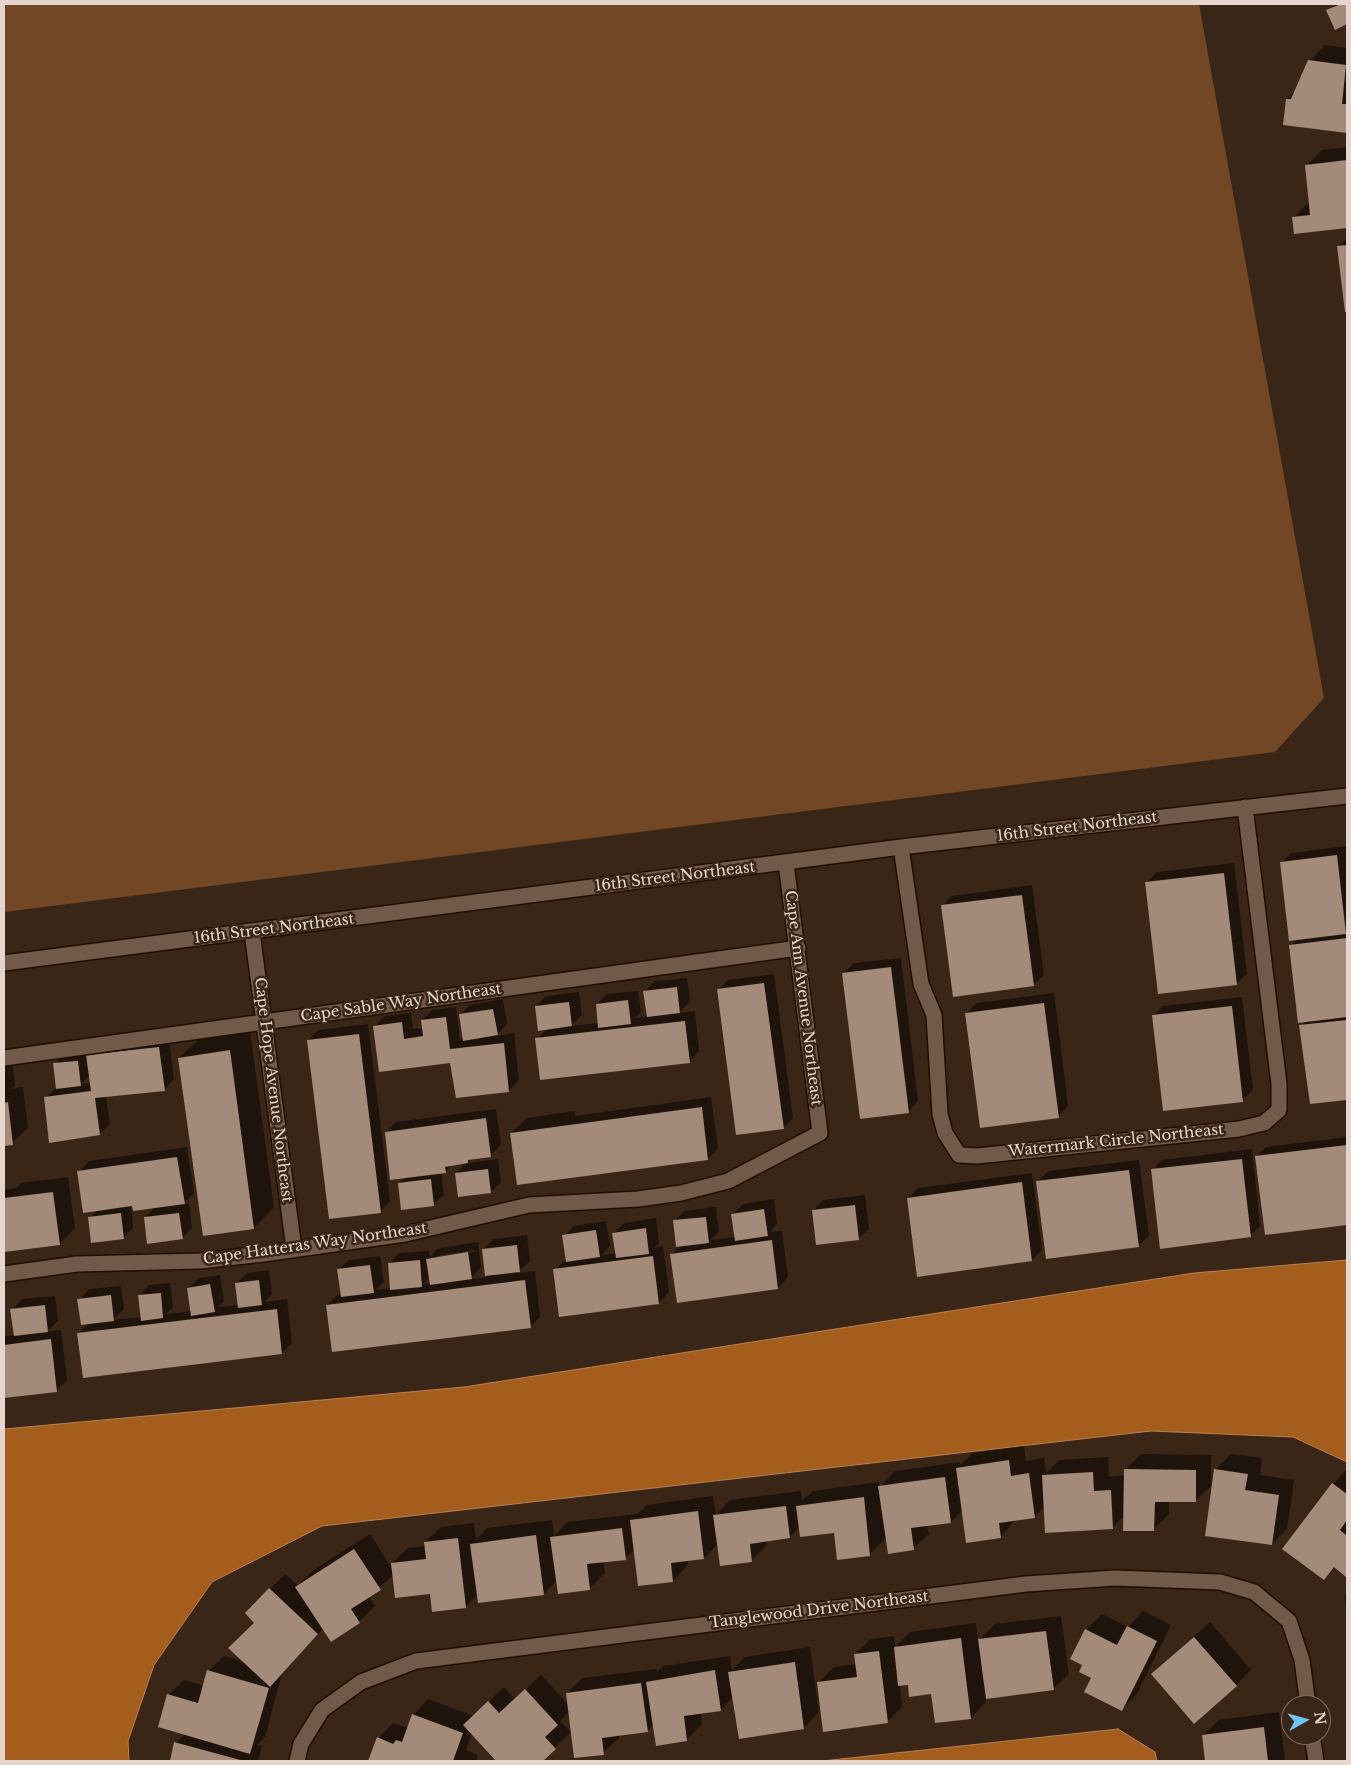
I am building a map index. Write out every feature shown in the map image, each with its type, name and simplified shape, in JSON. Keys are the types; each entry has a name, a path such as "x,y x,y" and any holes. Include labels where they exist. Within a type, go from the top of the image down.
{"street":[{"name":"16th Street Northeast","path":"4,963 901,847 1347,796"},
{"name":"Watermark Circle Northeast","path":"901,847 921,984 934,1014 940,1114 945,1134 959,1155 976,1156 1239,1129 1264,1123 1279,1110 1279,1084 1245,807"},
{"name":"Cape Ann Avenue Northeast","path":"786,863 820,1133"},
{"name":"Cape Hope Avenue Northeast","path":"252,932 294,1248"},
{"name":"Cape Sable Way Northeast","path":"4,1058 798,948"},
{"name":"Cape Hatteras Way Northeast","path":"4,1274 77,1264 200,1261 405,1234 529,1205 638,1199 681,1193 728,1181 820,1133"},
{"name":"Tanglewood Drive Northeast","path":"296,1761 301,1744 322,1710 361,1682 416,1661 1026,1584 1115,1578 1220,1582 1254,1592 1289,1621 1302,1660 1307,1695"},
{"path":"1314,1745 1316,1761"}],"shaded area":[{"path":"4,4 1199,4 1324,698 1275,752 4,912"},
{"path":"1347,1260 1347,1462 1293,1437 1151,1431 322,1526 212,1582 154,1665 128,1741 129,1761 4,1761 4,1429 464,1387 1194,1273"},
{"path":"1118,1729 1155,1752 1157,1761 822,1761"}],"building":[{"path":"1341,4 1347,4 1347,24 1335,30 1326,10"},
{"path":"1308,60 1346,65 1342,104 1347,104 1347,133 1283,125 1286,99 1291,99"},
{"path":"1347,160 1347,228 1294,234 1292,217 1310,215 1305,165"},
{"path":"1347,245 1347,312 1345,312 1337,246"},
{"path":"1337,855 1346,934 1289,941 1280,862"},
{"path":"1224,873 1237,985 1158,994 1145,882"},
{"path":"1022,895 1034,986 953,997 941,905"},
{"path":"1347,938 1347,1017 1298,1023 1289,945"},
{"path":"891,967 909,1113 860,1119 842,973"},
{"path":"764,983 784,1129 736,1135 717,989"},
{"path":"677,987 680,1013 647,1017 643,991"},
{"path":"628,1000 631,1024 598,1028 596,1004"},
{"path":"569,1002 572,1026 538,1031 535,1006"},
{"path":"1044,1003 1059,1118 980,1128 965,1013"},
{"path":"1232,1006 1243,1102 1163,1111 1152,1015"},
{"path":"493,1009 498,1035 463,1041 459,1014"},
{"path":"446,1017 450,1049 504,1043 509,1092 456,1098 450,1063 379,1072 373,1026 402,1022 404,1039 423,1036 421,1020"},
{"path":"1347,1020 1347,1100 1310,1104 1299,1025"},
{"path":"685,1021 690,1063 540,1080 535,1038"},
{"path":"359,1034 381,1213 329,1219 307,1040"},
{"path":"159,1047 165,1091 95,1098 100,1135 49,1143 44,1097 91,1091 86,1055"},
{"path":"230,1050 254,1229 203,1236 178,1058"},
{"path":"78,1061 81,1086 56,1089 53,1063"},
{"path":"8,1102 13,1145 4,1146 4,1103"},
{"path":"702,1107 708,1160 517,1185 510,1133"},
{"path":"486,1118 491,1157 468,1160 468,1163 445,1167 446,1173 390,1180 385,1132"},
{"path":"1347,1145 1347,1225 1265,1235 1255,1156"},
{"path":"177,1157 185,1204 133,1211 132,1206 83,1213 77,1171"},
{"path":"1242,1159 1251,1237 1160,1249 1151,1169"},
{"path":"488,1169 491,1193 458,1197 455,1173"},
{"path":"1129,1170 1139,1247 1046,1259 1036,1181"},
{"path":"431,1179 434,1206 401,1210 398,1183"},
{"path":"1022,1182 1032,1261 917,1277 907,1198"},
{"path":"53,1192 60,1245 4,1252 4,1198"},
{"path":"855,1205 859,1240 816,1245 812,1210"},
{"path":"764,1209 768,1236 735,1241 731,1214"},
{"path":"121,1213 124,1239 91,1243 88,1217"},
{"path":"179,1213 183,1239 147,1244 144,1217"},
{"path":"706,1217 709,1243 676,1247 673,1220"},
{"path":"646,1228 649,1254 616,1258 612,1233"},
{"path":"596,1230 600,1257 566,1262 562,1235"},
{"path":"772,1240 778,1289 677,1303 670,1254"},
{"path":"517,1245 520,1272 485,1276 482,1249"},
{"path":"468,1252 472,1279 430,1285 426,1259"},
{"path":"653,1256 659,1304 559,1317 553,1269"},
{"path":"420,1260 422,1287 390,1290 388,1263"},
{"path":"370,1265 374,1293 341,1297 337,1269"},
{"path":"259,1280 262,1305 238,1308 235,1283"},
{"path":"525,1280 531,1328 332,1352 326,1305"},
{"path":"210,1284 215,1312 191,1316 187,1288"},
{"path":"161,1293 163,1318 141,1321 138,1295"},
{"path":"111,1295 114,1321 81,1325 77,1299"},
{"path":"45,1305 48,1332 14,1336 10,1309"},
{"path":"277,1309 282,1354 83,1378 77,1333"},
{"path":"51,1339 57,1392 4,1398 4,1345"},
{"path":"1009,1460 1011,1476 1029,1473 1035,1518 999,1523 1001,1538 966,1543 956,1468"},
{"path":"1124,1469 1196,1470 1196,1502 1155,1502 1154,1531 1123,1531"},
{"path":"1214,1469 1248,1474 1245,1490 1279,1495 1272,1545 1205,1536"},
{"path":"1093,1472 1094,1491 1111,1490 1113,1529 1045,1533 1042,1475"},
{"path":"945,1477 951,1523 911,1528 914,1550 888,1554 878,1486"},
{"path":"1332,1483 1347,1494 1347,1520 1340,1530 1347,1536 1347,1578 1334,1567 1324,1580 1282,1549"},
{"path":"864,1497 870,1556 837,1560 834,1533 800,1537 796,1506"},
{"path":"786,1506 790,1538 750,1544 752,1562 720,1566 713,1515"},
{"path":"698,1511 704,1559 671,1563 673,1582 638,1586 630,1520"},
{"path":"622,1528 626,1560 587,1564 590,1590 558,1594 550,1537"},
{"path":"536,1535 544,1595 478,1603 470,1544"},
{"path":"458,1538 466,1608 432,1612 430,1594 395,1598 391,1563 426,1559 424,1542"},
{"path":"354,1549 381,1590 351,1609 360,1623 331,1642 295,1587"},
{"path":"269,1588 318,1634 270,1687 228,1648 254,1623 245,1613"},
{"path":"1127,1626 1157,1641 1122,1711 1084,1692 1091,1678 1079,1672 1082,1665 1070,1659 1085,1629 1117,1645"},
{"path":"1046,1631 1054,1690 986,1699 978,1639"},
{"path":"1194,1637 1237,1686 1194,1724 1151,1674"},
{"path":"961,1638 971,1719 935,1723 931,1694 909,1697 908,1685 898,1686 894,1647"},
{"path":"879,1651 888,1723 823,1732 817,1682 857,1677 854,1654"},
{"path":"795,1662 804,1729 739,1739 728,1672"},
{"path":"207,1670 269,1688 250,1754 158,1727 167,1694 198,1703"},
{"path":"715,1670 721,1711 684,1716 687,1741 656,1746 646,1682"},
{"path":"641,1683 648,1732 602,1738 604,1755 574,1758 566,1693"},
{"path":"525,1689 558,1725 545,1737 556,1749 543,1761 496,1761 463,1725 488,1701 499,1713"},
{"path":"412,1714 463,1733 453,1761 368,1761 377,1737 393,1744 396,1740 402,1742"},
{"path":"1264,1727 1268,1761 1205,1761 1202,1735"},
{"path":"174,1742 244,1761 170,1761"}]}
